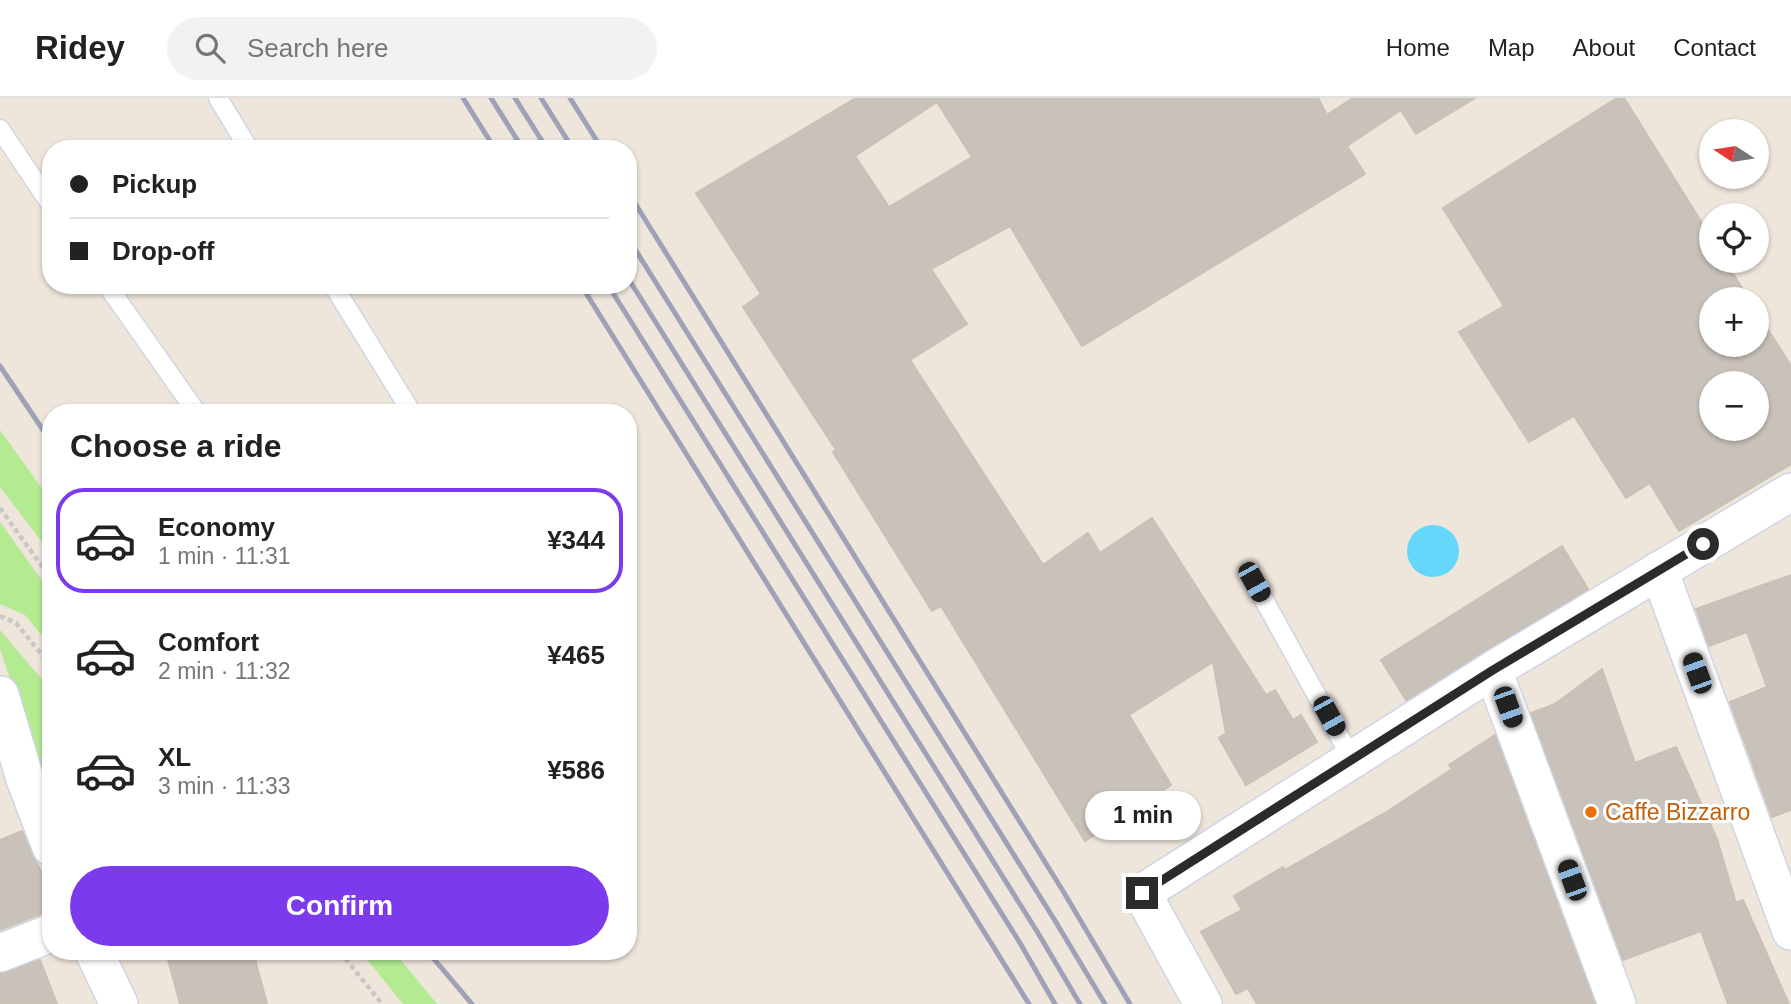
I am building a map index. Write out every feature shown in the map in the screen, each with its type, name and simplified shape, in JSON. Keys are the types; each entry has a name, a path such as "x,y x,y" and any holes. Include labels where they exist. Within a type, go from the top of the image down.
{"street":[{"path":"1203,1004 1142,893 1493,670 1791,492"},
{"path":"1659,570 1791,931"},
{"path":"1493,670 1617,1004"},
{"path":"0,695 13,784 42,832"},
{"path":"0,953 42,937"},
{"path":"98,960 119,1004"}],"lane":[{"path":"218,98 244,140"},
{"path":"0,129 42,192"},
{"path":"113,294 191,404"},
{"path":"339,294 406,404"},
{"path":"1254,582 1352,759"}],"path":[{"path":"0,508 42,566"},
{"path":"0,616 16,624 42,655"},
{"path":"347,960 382,1004"}],"green space":[{"path":"0,430 42,488 42,542 0,487"},
{"path":"0,522 42,580 42,636 25,615 0,604"},
{"path":"0,630 42,679 42,773 0,649"},
{"path":"367,960 401,960 437,1004 403,1004"}],"water":[{"path":"1433,525 1452,532 1459,551 1452,570 1433,577 1414,570 1407,551 1414,532"}],"building":[{"path":"856,98 1318,98 1327,115 1353,98 1475,98 1416,134 1401,110 1347,146 1365,174 1082,346 1010,226 931,269 967,324 910,360 1043,565 1088,533 1100,553 1152,518 1266,695 1275,690 1293,720 1301,715 1317,742 1246,785 1219,738 1226,733 1213,662 1129,715 1171,785 1085,841 941,606 932,611 833,452 836,450 743,307 761,294 696,193","holes":["937,102 972,157 889,207 855,156"]},
{"path":"1617,98 1624,98 1699,218 1699,273 1733,273 1741,287 1699,287 1699,357 1769,357 1769,331 1791,366 1791,464 1679,531 1650,483 1626,498 1574,416 1529,442 1459,332 1504,306 1443,208"},
{"path":"1562,546 1588,589 1406,700 1381,660"},
{"path":"1791,575 1791,810 1772,817 1730,702 1767,687 1747,632 1709,646 1696,609"},
{"path":"1602,669 1635,763 1676,747 1717,839 1736,903 1743,900 1789,1004 1728,1004 1701,931 1623,960 1531,713 1555,704"},
{"path":"1495,735 1595,1004 1257,1004 1248,988 1236,994 1201,932 1242,910 1234,896 1388,811 1452,769 1449,765"},
{"path":"22,831 42,874 42,914 0,930 0,840"},
{"path":"40,960 57,1004 0,1004 0,974"},
{"path":"168,960 255,960 267,1004 180,1004"}],"railway":[{"path":"463,98 489,140"},
{"path":"491,98 517,140"},
{"path":"515,98 541,140"},
{"path":"541,98 567,140"},
{"path":"570,98 596,140"},
{"path":"637,206 1063,891 1130,1004"},
{"path":"637,252 1105,1004"},
{"path":"637,292 1080,1004"},
{"path":"587,294 1029,1004"},
{"path":"614,294 1020,943 1055,1004"},
{"path":"0,366 42,429"},
{"path":"435,960 472,1004"}],"place":[{"name":"Caffe Bizzarro","path":"1591,812"}],"route":[{"path":"1142,893 1493,670 1703,544"}]}
